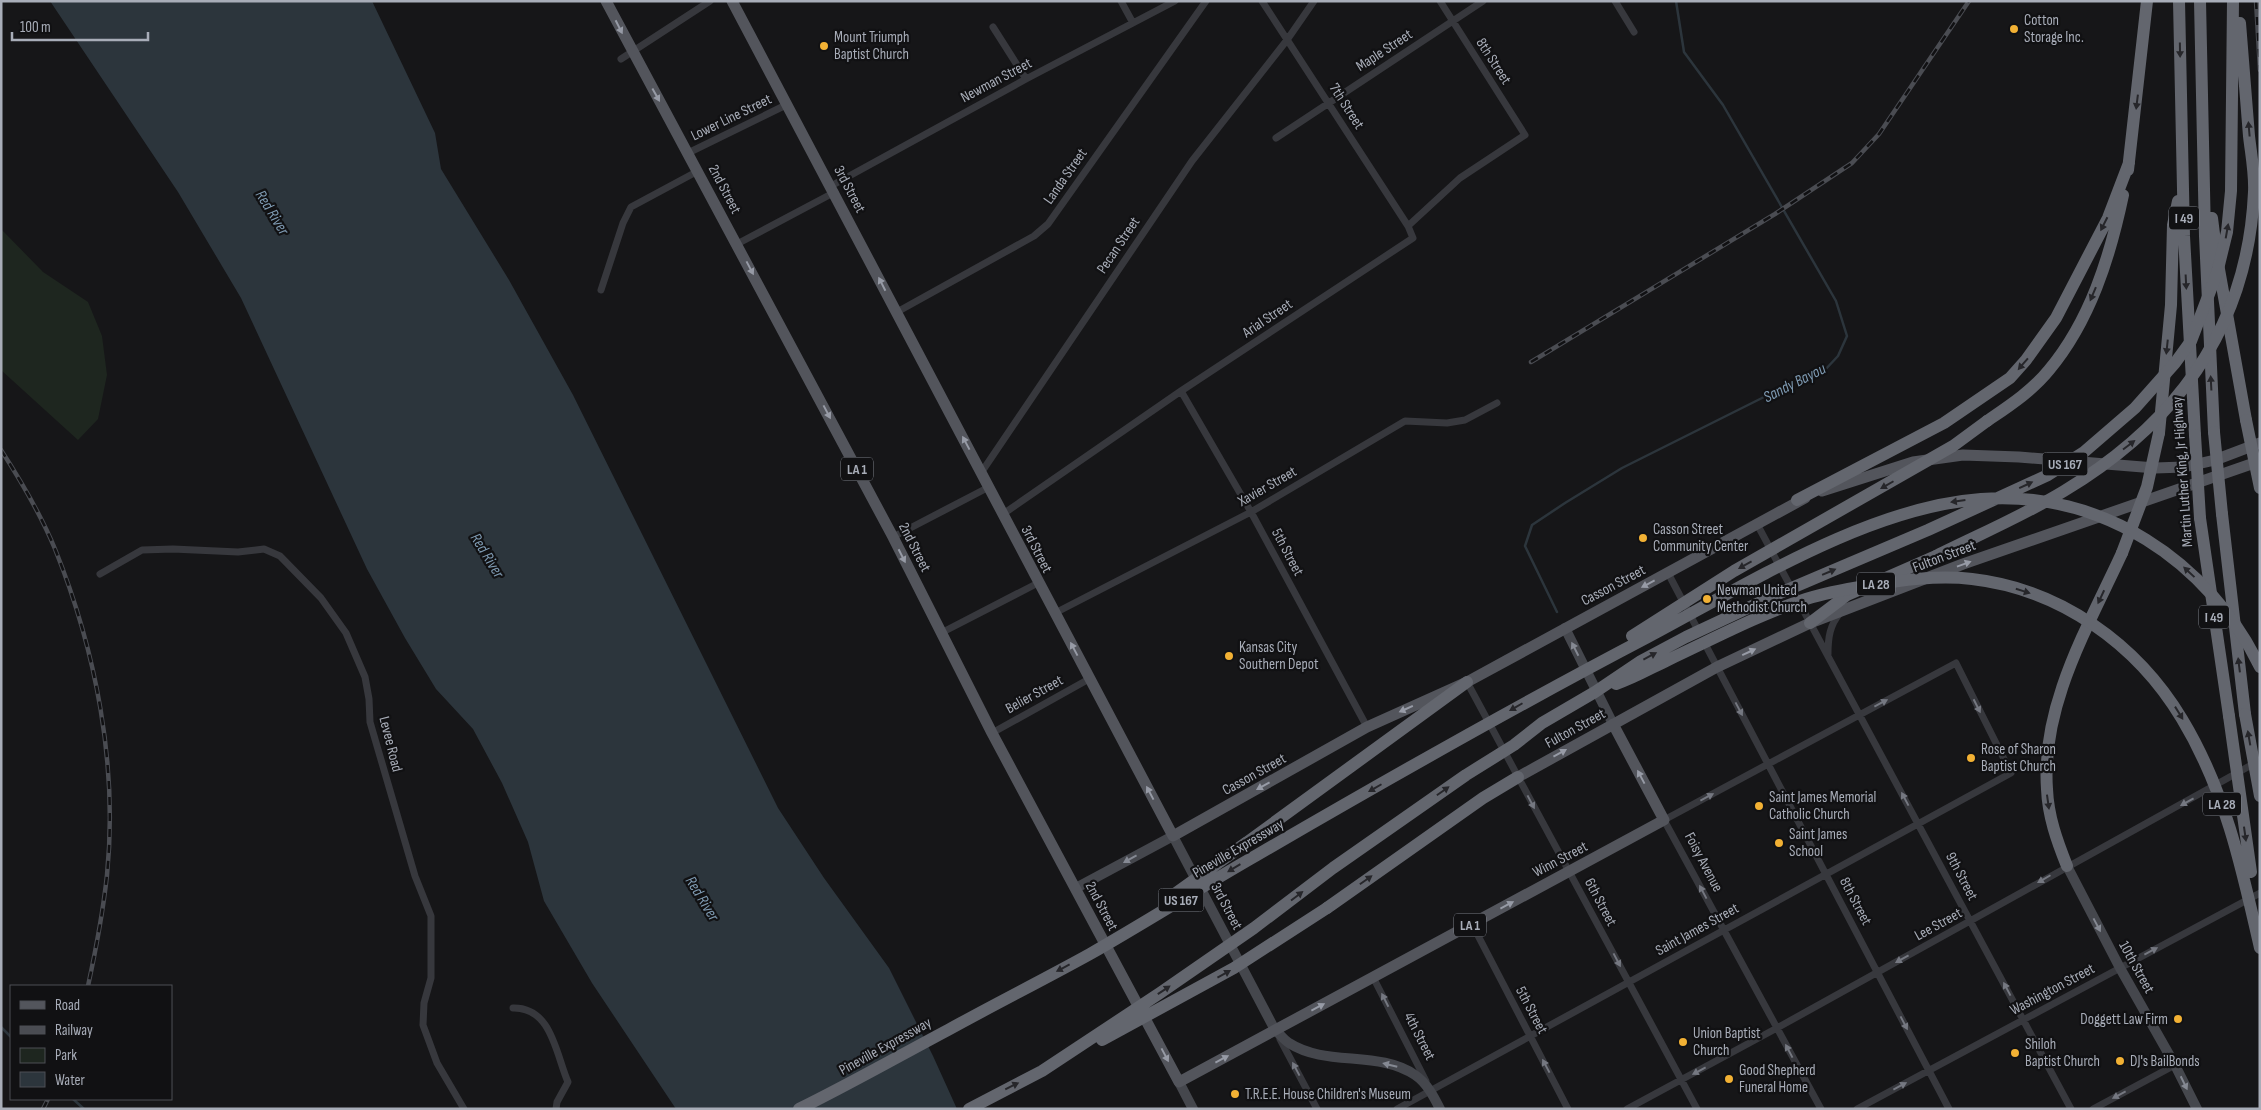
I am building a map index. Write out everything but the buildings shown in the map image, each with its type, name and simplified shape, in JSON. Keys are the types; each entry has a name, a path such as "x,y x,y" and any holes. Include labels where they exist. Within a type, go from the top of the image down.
{"highway":[{"name":"US 167","path":"1559,683 1734,571 1953,446 2017,401 2048,371 2080,324 2105,266 2116,226 2129,163 2147,1"},
{"name":"Martin Luther King, Jr Highway","path":"2179,1 2184,236 2200,518 2260,937"},
{"name":"I 49","path":"2200,1 2205,236 2214,432 2245,714 2260,796"},
{"name":"US 167","path":"969,1109 1042,1072 1254,928 1333,868 1466,775 1514,745 1542,723 1595,692 1641,661 1686,637 2048,475 2084,452 2156,386 2191,340 2216,273 2227,232 2231,191 2233,1"},
{"path":"1810,623 1847,595 1936,556 2064,491 2137,439 2165,412 2195,375 2214,343 2241,279 2252,225 2254,190 2238,1"},
{"path":"2204,150 2217,258 2260,488"},
{"path":"1797,500 1944,423 2010,378 2026,360 2056,318 2108,218 2129,163"},
{"path":"2067,866 2056,838 2050,813 2047,790 2048,749 2056,709 2072,661 2122,553 2147,488 2159,433 2171,306 2173,225 2183,177"},
{"path":"1559,683 1701,607 1820,547 1882,521 1930,506 1983,498 2007,498 2051,504 2101,516 2141,535 2176,560 2210,594 2241,631 2260,666"},
{"name":"LA 28","path":"1595,692 1621,682 1751,621 1807,599 1891,581 1946,577 1973,579 2030,593 2061,606 2106,633 2125,648 2170,699 2193,738 2227,817 2239,853 2260,948"},
{"path":"1090,953 1246,843 1466,682"},
{"name":"Pineville Expressway","path":"799,1109 1090,953 1257,855 1559,683"},
{"path":"1042,1072 1226,973 1327,908 1483,798 1518,777"}],"main road":[{"name":"2nd Street","path":"606,1 893,537 992,734 1193,1109"},
{"name":"3rd Street","path":"732,1 786,105 833,189 1038,583 1275,1030"},
{"name":"Casson Street","path":"1076,888 1367,727 1466,682 1668,573 1797,500 1913,462 1962,455 2019,457 2155,468 2184,467 2215,460 2260,443"},
{"name":"Fulton Street","path":"1518,777 1717,667 1810,623 1963,564 2260,461"},
{"name":"Foisy Avenue","path":"1565,628 1664,820"},
{"name":"Winn Street","path":"1179,1082 1664,820"},
{"name":"10th Street","path":"2067,866 2197,1109"},
{"path":"1275,1030 1289,1043 1320,1054 1386,1064 1406,1070 1417,1076 1430,1090"},
{"name":"4th Street","path":"1430,1090 1440,1109"}],"street":[{"path":"621,59 710,1"},
{"path":"1121,1 1134,23"},
{"name":"Newman Street","path":"737,244 1026,79 1175,1"},
{"name":"Landa Street","path":"897,312 1034,236 1048,224 1206,1"},
{"name":"7th Street","path":"1262,1 1408,226"},
{"name":"Pecan Street","path":"981,472 1192,161 1287,40 1314,1"},
{"name":"8th Street","path":"1408,226 1460,178 1526,135 1440,1"},
{"name":"Maple Street","path":"1276,138 1483,1"},
{"path":"1614,1 1634,32"},
{"path":"994,26 1026,79"},
{"name":"Lower Line Street","path":"688,153 786,105"},
{"path":"601,290 631,207 698,171"},
{"name":"Arial Street","path":"1003,514 1181,391 1413,238 1408,226"},
{"name":"5th Street","path":"1181,391 1251,512 1367,727"},
{"name":"Xavier Street","path":"1055,613 1251,512 1405,421 1446,422 1465,420 1496,403"},
{"path":"893,537 989,487"},
{"name":"9th Street","path":"1757,524 2072,1109"},
{"name":"Levee Road","path":"100,574 142,550 173,548 238,552 264,549 280,556 294,569 321,598 346,633 365,677 369,699 370,722 415,876 430,916 431,978 424,1003 423,1024 437,1064 464,1109"},
{"name":"8th Street","path":"1668,573 1949,1109"},
{"path":"941,633 1038,583"},
{"path":"1828,656 1832,622 1841,612"},
{"name":"Winn Street","path":"1664,820 1956,663 2011,773"},
{"name":"Belier Street","path":"992,734 1090,679"},
{"name":"6th Street","path":"1466,682 1697,1109"},
{"name":"Lee Street","path":"1627,1109 2260,761"},
{"name":"Saint James Street","path":"1397,1109 2011,773"},
{"name":"Foisy Avenue","path":"1664,820 1821,1109"},
{"name":"Washington Street","path":"1857,1109 2260,893"},
{"name":"5th Street","path":"1472,924 1568,1109"},
{"name":"4th Street","path":"1373,977 1430,1090"},
{"path":"513,1008 520,1008 543,1022 556,1043 561,1066 568,1082 557,1102 556,1109"},
{"name":"3rd Street","path":"1275,1030 1318,1109"},
{"path":"2093,1109 2175,1065"}],"green space":[{"path":"1,229 43,272 88,302 102,336 107,375 98,419 78,440 1,370"}],"water":[{"name":"Red River","path":"50,1 372,1 435,133 441,169 509,280 573,395 778,808 824,878 889,968 957,1109 676,1109 592,983 544,901 528,842 502,783 473,729 436,689 367,569 241,298 178,192"}],"waterway":[{"name":"Sandy Bayou","path":"1557,612 1525,546 1532,525 1622,468 1778,390 1824,371 1838,356 1847,336 1836,301 1723,105 1684,52 1676,1"},
{"path":"1,1027 10,1036"},
{"path":"74,1100 84,1109"}],"railway":[{"path":"1531,362 1775,214 1852,163 1879,134 1969,1"},
{"path":"2256,1 2260,70"},
{"path":"1,450 30,498 55,549 82,628 100,709 106,750 110,834 103,903 88,985"},
{"path":"43,1109 48,1100"}],"place":[{"name":"Cotton Storage Inc.","path":"2014,29"},
{"name":"Mount Triumph Baptist Church","path":"824,46"},
{"name":"Casson Street Community Center","path":"1643,538"},
{"name":"Newman United Methodist Church","path":"1707,599"},
{"name":"Kansas City Southern Depot","path":"1229,656"},
{"name":"Rose of Sharon Baptist Church","path":"1971,758"},
{"name":"Saint James Memorial Catholic Church","path":"1759,806"},
{"name":"Saint James School","path":"1779,843"},
{"name":"Doggett Law Firm","path":"2178,1019"},
{"name":"Union Baptist Church","path":"1683,1042"},
{"name":"Shiloh Baptist Church","path":"2015,1053"},
{"name":"DJ's BailBonds","path":"2120,1061"},
{"name":"Good Shepherd Funeral Home","path":"1729,1079"},
{"name":"T.R.E.E. House Children's Museum","path":"1235,1094"}]}
